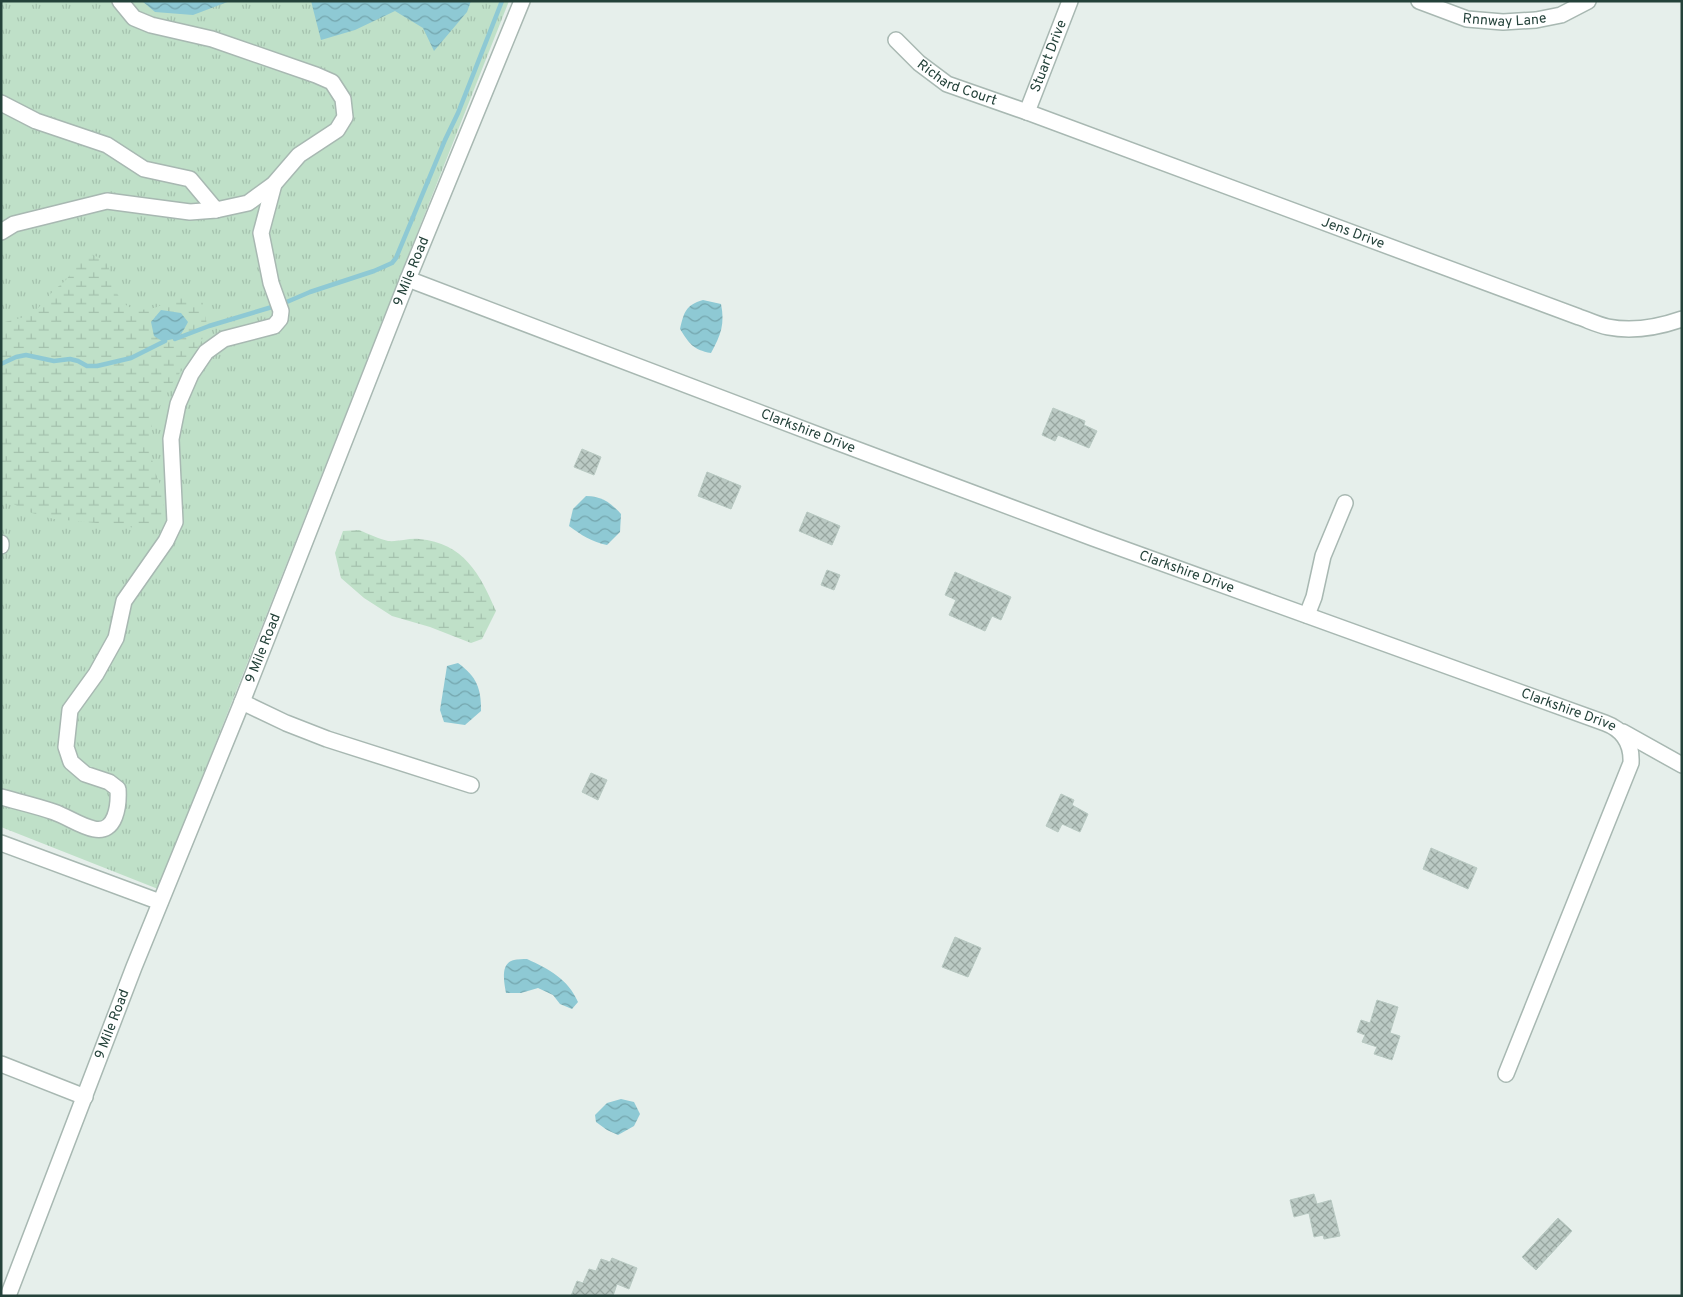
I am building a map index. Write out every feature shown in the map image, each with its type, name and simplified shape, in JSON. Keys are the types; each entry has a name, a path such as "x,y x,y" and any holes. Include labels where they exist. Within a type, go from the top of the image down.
{"street":[{"path":"1,232 14,224 107,201 190,212 216,210 248,203 274,184 299,156 337,130 345,117 344,99 332,82 212,39 151,25 134,18 120,1"},
{"name":"9 Mile Road","path":"8,1296 160,902 242,702 408,279 522,1"},
{"name":"Stuart Drive","path":"1027,112 1070,1"},
{"name":"Rnnway Lane","path":"1419,1 1468,19 1503,22 1536,20 1561,15 1588,1"},
{"name":"Richard Court","path":"896,40 919,63 947,84 1027,112"},
{"path":"1,102 36,121 107,145 144,169 190,179 216,210"},
{"name":"Jens Drive","path":"1027,112 1602,325 1639,329 1669,324 1682,319"},
{"path":"1,797 55,812 96,830 105,828 114,821 119,804 118,789 109,782 85,774 71,762 66,747 70,710 96,674 116,638 124,600 166,541 175,522 171,439 178,404 191,374 206,352 224,339 274,326 280,320 279,305 260,233 274,184"},
{"name":"Clarkshire Drive","path":"408,279 1094,538 1605,723 1619,730 1626,737 1632,753 1631,764 1506,1074"},
{"path":"1307,615 1314,597 1323,556 1345,503"},
{"path":"242,702 286,723 327,739 471,785"},
{"path":"1619,730 1682,765"},
{"path":"1,843 160,902"},
{"path":"1,1064 85,1097"}],"green space":[{"path":"1,1 509,1 158,889 1,827"},
{"path":"93,255 107,261 116,291 127,305 134,309 144,310 181,297 202,299 207,325 202,340 194,354 165,393 152,424 149,443 154,469 163,492 164,511 156,523 141,529 54,519 32,513 1,498 1,323 32,315 80,263"},
{"path":"359,530 388,541 419,539 435,542 459,554 484,585 496,611 482,639 471,643 430,627 392,616 364,598 341,578 335,553 343,531"}],"water":[{"path":"142,1 230,1 193,15 155,12"},
{"path":"311,1 471,1 467,12 434,51 423,28 395,11 355,30 321,40"},
{"path":"703,300 721,304 723,318 721,329 711,353 700,350 692,345 680,329 686,310 692,304"},
{"path":"161,310 181,313 188,322 181,334 176,338 162,341 154,336 151,322"},
{"path":"586,496 597,497 606,501 621,514 620,532 607,545 587,538 569,526 573,509"},
{"path":"458,663 474,678 480,696 481,711 465,725 444,722 440,710 447,666"},
{"path":"527,959 550,971 569,987 578,1002 572,1009 560,1004 553,995 538,988 521,993 506,993 504,974 507,965 514,960"},
{"path":"621,1099 634,1102 640,1114 634,1126 618,1135 596,1122 595,1115 607,1103"}],"building":[{"path":"1053,408 1085,421 1084,425 1097,431 1089,448 1058,435 1055,441 1042,435"},
{"path":"582,449 601,457 594,475 574,467"},
{"path":"707,472 741,486 731,509 698,496"},
{"path":"807,512 840,526 832,545 799,531"},
{"path":"827,570 840,575 834,590 821,585"},
{"path":"955,572 1011,597 1001,620 992,616 985,631 949,615 956,600 945,595"},
{"path":"591,773 607,780 598,800 582,792"},
{"path":"1061,794 1074,800 1072,805 1088,814 1080,832 1062,824 1058,832 1046,826"},
{"path":"1431,848 1477,868 1468,889 1423,869"},
{"path":"955,937 981,948 968,977 942,967"},
{"path":"1377,1000 1398,1007 1390,1033 1400,1036 1392,1060 1374,1054 1377,1047 1362,1042 1365,1035 1357,1032 1361,1020 1370,1023"},
{"path":"1314,1194 1317,1204 1331,1200 1340,1236 1324,1239 1323,1235 1314,1237 1309,1213 1294,1217 1290,1200"},
{"path":"1558,1218 1572,1231 1536,1270 1522,1257"},
{"path":"612,1258 637,1268 629,1289 617,1284 613,1296 571,1296 577,1281 583,1283 589,1269 596,1271 601,1259 610,1262"}],"waterway":[{"path":"175,339 209,326 282,304 392,263 396,258 458,113 502,1"},
{"path":"1,364 16,357 26,355 54,361 70,359 87,366 97,366 131,358 165,341"}]}
